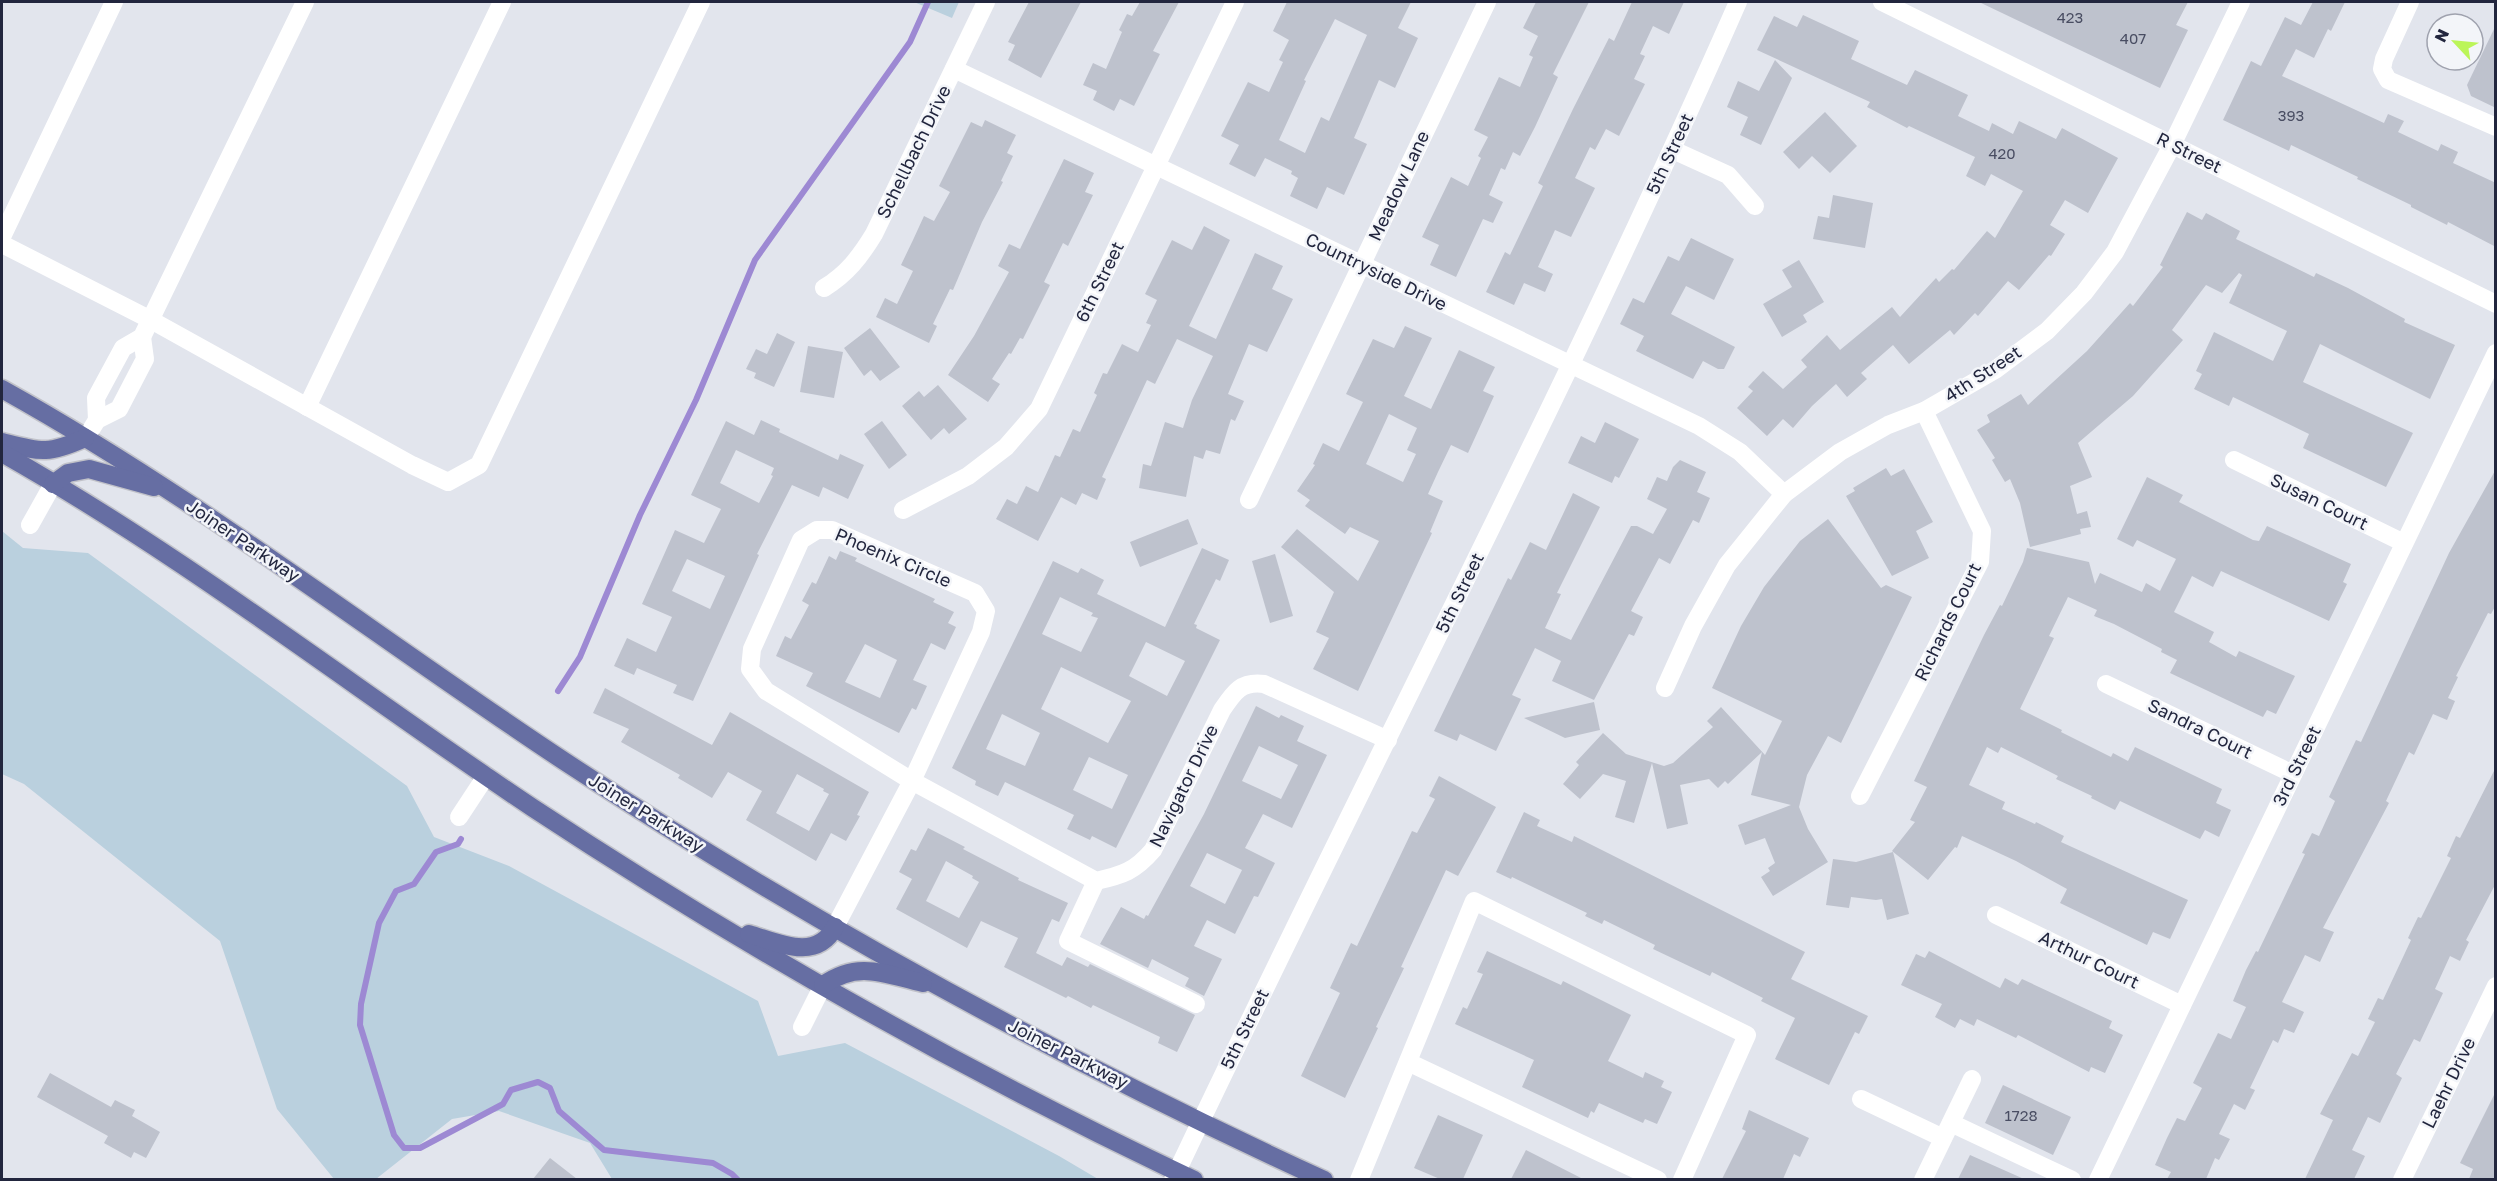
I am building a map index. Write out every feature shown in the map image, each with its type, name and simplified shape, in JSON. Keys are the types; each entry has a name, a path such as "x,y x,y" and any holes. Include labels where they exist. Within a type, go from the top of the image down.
{"main road":[{"name":"Joiner Parkway","path":"2,389 86,438 172,493 565,762 746,875 945,989 1043,1042 1201,1122 1324,1179"},
{"path":"2,442 40,452 63,448 86,438"},
{"path":"2,453 160,550 486,776 592,846 724,927 1006,1086 1175,1175 1194,1179"},
{"path":"53,484 68,473 89,469 172,493"},
{"path":"724,927 803,950 829,939 835,927"},
{"path":"824,985 837,976 864,969 945,989"}],"street":[{"path":"2,237 114,2"},
{"path":"97,420 96,398 123,348 142,337 151,320 305,2"},
{"path":"307,406 502,2"},
{"path":"2,244 151,320 448,482 478,465 701,2"},
{"name":"Schellbach Drive","path":"824,288 842,277 858,261 874,234 986,2"},
{"name":"6th Street","path":"903,510 968,476 1006,447 1040,409 1235,2"},
{"name":"Meadow Lane","path":"1249,500 1487,2"},
{"name":"5th Street","path":"1175,1175 1571,366 1673,150 1738,2"},
{"name":"R Street","path":"1882,2 2496,304"},
{"name":"4th Street","path":"1665,688 1693,626 1727,565 1784,494 1840,452 1888,425 1924,411 2012,357 2047,331 2085,293 2115,252 2172,144 2241,2"},
{"path":"2410,2 2384,59 2382,69 2388,80 2496,127"},
{"name":"Countryside Drive","path":"954,69 1699,426 1740,452 1784,494"},
{"path":"1673,150 1728,176 1755,206"},
{"path":"86,438 97,420 119,409 145,359 142,337"},
{"name":"3rd Street","path":"2098,1179 2496,353"},
{"name":"Richards Court","path":"1860,796 1980,562 1982,531 1924,411"},
{"name":"Susan Court","path":"2234,460 2404,543"},
{"path":"30,525 53,484"},
{"name":"Phoenix Circle","path":"817,530 832,530 975,593 986,611 981,632 912,781 766,691 750,669 753,649 801,540 817,530"},
{"name":"Navigator Drive","path":"1096,881 1122,875 1140,866 1154,850 1222,710 1237,688 1252,682 1264,684 1388,740"},
{"name":"Sandra Court","path":"2106,684 2293,774"},
{"path":"459,817 486,776"},
{"path":"835,927 912,781 1096,881 1068,941 1196,1004"},
{"path":"1359,1179 1474,901 1747,1035 1682,1179"},
{"name":"Arthur Court","path":"1996,915 2182,1005"},
{"path":"802,1027 824,985"},
{"name":"Laehr Drive","path":"2403,1179 2496,986"},
{"path":"1408,1062 1658,1179"},
{"path":"1923,1179 1972,1078"},
{"path":"1861,1099 2072,1179"}],"shaded area":[{"path":"914,2 959,2 952,18"},
{"path":"2,531 23,548 88,553 407,786 434,837 509,866 758,1001 778,1056 845,1043 1098,1179 612,1179 590,1143 499,1111 452,1119 376,1179 334,1179 277,1109 220,941 24,784 2,774"}],"building":[{"path":"1029,2 1081,2 1041,78 1008,60 1015,45 1008,42"},
{"path":"1140,2 1179,2 1153,51 1160,54 1134,106 1120,99 1114,111 1093,100 1097,91 1083,85 1093,63 1106,69 1127,14 1132,16"},
{"path":"1287,2 1411,2 1398,28 1418,38 1395,88 1379,80 1354,138 1367,144 1344,195 1327,187 1317,209 1290,196 1298,178 1291,174 1292,171 1265,158 1255,177 1229,164 1239,145 1221,136 1248,82 1269,92 1283,62 1279,60 1289,40 1273,31","holes":["1335,19 1367,35 1329,121 1321,117 1305,153 1279,140 1306,81 1304,80"]},
{"path":"1536,2 1589,2 1553,74 1558,77 1520,156 1513,152 1505,170 1501,168 1489,195 1503,202 1493,223 1483,219 1456,277 1430,265 1439,245 1422,237 1451,177 1468,186 1481,158 1478,156 1488,137 1474,130 1499,77 1520,87 1533,57 1529,55 1538,36 1523,28"},
{"path":"1632,2 1684,2 1669,34 1653,26 1640,54 1645,56 1634,79 1645,84 1619,136 1606,129 1595,150 1590,147 1575,178 1595,188 1571,237 1555,230 1538,267 1553,274 1545,292 1524,283 1514,305 1486,292 1505,252 1510,255 1543,186 1538,183 1573,109 1609,38 1614,41"},
{"path":"1979,2 2188,2 2176,25 2188,30 2160,88"},
{"path":"2313,2 2345,2 2314,58 2296,49 2282,76 2384,123 2388,114 2404,121 2398,132 2438,151 2441,144 2458,152 2453,163 2496,183 2496,247 2448,222 2447,225 2357,179 2358,177 2291,145 2289,151 2223,120 2251,61 2261,66 2285,17 2301,25"},
{"path":"1803,15 1859,41 1851,59 1907,85 1915,70 1968,95 1958,116 1989,131 1992,123 2013,134 2019,121 2056,139 2062,128 2118,158 2088,213 2065,200 2050,225 2065,234 2051,256 2049,255 2019,290 2008,281 1978,316 1975,313 1954,335 1950,330 1909,364 1893,345 1861,373 1867,379 1847,397 1836,384 1793,428 1783,419 1767,436 1737,408 1753,391 1748,387 1763,371 1783,389 1807,367 1801,360 1827,335 1840,350 1892,307 1900,317 1936,278 1939,282 1952,269 1954,270 1987,231 1995,238 2023,191 1991,174 1985,186 1966,176 1975,157 1909,126 1907,128 1867,107 1870,102 1757,50 1774,16 1797,27"},
{"path":"2496,25 2496,108 2471,96 2467,85 2473,72 2485,72 2485,48"},
{"path":"1775,60 1792,78 1761,145 1740,135 1748,117 1727,107 1738,81 1759,91"},
{"path":"1825,112 1857,146 1830,173 1812,156 1799,169 1783,152"},
{"path":"985,120 1016,135 1007,153 1013,156 953,290 950,289 933,324 937,326 929,343 876,317 885,298 897,304 913,271 901,265 924,216 934,221 950,192 939,186 971,122 982,127"},
{"path":"1064,159 1094,173 1085,192 1093,195 1068,246 1063,243 1044,282 1050,285 1023,339 1020,338 992,379 1000,384 988,402 948,375 974,336 1009,272 998,266 1009,244 1020,249"},
{"path":"1833,195 1873,203 1865,248 1813,239 1818,216 1829,218"},
{"path":"2187,212 2202,220 2206,213 2240,231 2236,239 2314,277 2316,273 2348,288 2405,319 2404,322 2455,345 2430,399 2320,344 2303,382 2413,433 2386,487 2303,448 2309,434 2233,397 2229,406 2194,389 2202,374 2196,371 2214,332 2273,361 2287,331 2229,303 2242,275 2239,273 2222,293 2206,285 2172,330 2183,340 2133,396 2078,443 2092,477 2070,486 2077,514 2087,511 2091,527 2080,529 2081,534 2030,547 2020,503 2010,479 2005,482 1992,460 1995,458 1977,430 1990,422 1987,415 2021,394 2028,405 2087,351 2130,303 2133,306 2163,267 2160,265"},
{"path":"1204,226 1230,240 1189,326 1216,339 1255,253 1283,266 1272,289 1293,299 1267,352 1249,344 1228,394 1244,401 1235,421 1231,419 1220,454 1206,450 1203,459 1194,456 1186,497 1139,488 1143,464 1151,466 1165,422 1183,428 1192,400 1213,356 1177,339 1155,384 1147,380 1102,477 1106,479 1097,500 1082,493 1076,505 1061,497 1038,541 996,519 1007,499 1017,504 1026,486 1038,492 1055,455 1060,457 1073,429 1080,432 1097,395 1094,393 1103,373 1107,374 1122,344 1138,352 1151,325 1146,323 1157,300 1145,294 1172,240 1192,250"},
{"path":"1691,238 1734,259 1714,300 1686,286 1671,314 1735,347 1724,369 1718,369 1703,361 1693,379 1636,351 1644,336 1620,324 1633,298 1644,303 1668,256 1679,261"},
{"path":"1799,260 1824,302 1803,315 1807,322 1782,337 1763,304 1792,287 1782,270"},
{"path":"1405,326 1432,338 1404,396 1431,409 1459,350 1495,367 1483,391 1494,396 1468,453 1451,445 1438,472 1428,494 1443,501 1430,532 1432,533 1358,691 1313,669 1329,638 1316,632 1334,592 1281,547 1297,529 1358,581 1379,541 1350,527 1345,534 1305,506 1310,500 1297,491 1315,465 1313,464 1323,443 1339,451 1363,402 1346,394 1373,339 1394,348","holes":["1389,414 1417,428 1407,450 1416,454 1403,482 1366,464"]},
{"path":"870,328 900,367 880,381 871,370 864,376 844,348"},
{"path":"777,333 795,342 774,387 754,378 756,373 746,369 756,349 767,354"},
{"path":"808,346 843,352 834,398 800,392"},
{"path":"938,385 967,419 949,434 944,428 931,440 902,406 919,391 924,397"},
{"path":"761,420 780,429 779,432 838,460 840,454 864,465 848,499 823,487 819,497 792,485 757,554 759,555 693,701 673,693 677,685 637,668 634,675 614,666 627,638 656,652 672,617 642,604 675,530 704,543 721,509 691,495 726,421 754,435","holes":["736,450 774,468 771,475 773,476 759,503 720,483","687,559 725,576 710,609 672,591"]},
{"path":"882,421 907,455 889,469 864,434"},
{"path":"1605,422 1639,439 1619,478 1615,476 1612,483 1568,463 1581,436 1595,443"},
{"path":"1680,460 1706,472 1697,492 1710,498 1699,523 1693,520 1670,564 1659,558 1631,611 1643,617 1634,636 1629,634 1594,700 1552,681 1561,661 1535,648 1512,695 1521,699 1496,751 1460,734 1457,741 1434,731 1508,578 1511,580 1530,542 1546,550 1573,493 1600,507 1557,593 1561,594 1545,628 1571,640 1631,526 1637,526 1653,534 1667,509 1647,499 1657,477 1667,481 1673,467"},
{"path":"1886,468 1891,476 1904,469 1933,522 1916,531 1929,558 1892,576 1846,496 1855,491 1853,488"},
{"path":"2496,469 2496,605 2491,614 2488,613 2456,676 2458,677 2448,698 2455,701 2447,720 2433,714 2414,755 2409,752 2386,801 2389,803 2323,928 2334,932 2320,962 2305,955 2282,1002 2304,1012 2294,1033 2284,1029 2278,1043 2273,1040 2250,1088 2255,1090 2245,1110 2234,1104 2219,1134 2230,1139 2219,1160 2215,1158 2206,1179 2167,1179 2171,1172 2155,1165 2167,1138 2177,1118 2185,1121 2202,1088 2193,1083 2218,1033 2231,1039 2246,1007 2233,1001 2246,970 2256,951 2258,952 2305,854 2302,853 2312,833 2319,836 2335,801 2329,797 2356,740 2361,742 2449,553"},
{"path":"2147,477 2183,495 2179,502 2253,540 2259,541 2267,526 2351,564 2343,582 2347,584 2329,621 2221,571 2213,587 2192,576 2174,612 2214,632 2209,642 2236,657 2239,651 2295,676 2276,714 2267,710 2263,717 2170,673 2177,660 2161,652 2162,649 2094,616 2097,610 2068,597 2049,636 2054,638 2020,709 2111,757 2113,753 2128,761 2135,747 2222,789 2216,803 2231,810 2219,837 2205,830 2200,839 2120,801 2115,810 2056,779 2058,776 2001,747 1998,753 1987,747 1969,785 2005,802 2002,809 2064,836 2061,842 2188,900 2170,939 2153,932 2147,945 2060,903 2067,889 2016,861 1962,836 1957,848 1955,847 1928,880 1892,851 1915,822 1910,820 1927,787 1914,781 1984,635 2000,605 2002,606 2023,562 2027,548 2089,562 2095,584 2100,573 2142,592 2146,583 2160,591 2176,559 2137,540 2133,547 2117,539"},
{"path":"1188,519 1198,544 1140,567 1130,542"},
{"path":"1828,519 1881,588 1886,585 1912,597 1841,743 1828,736 1807,775 1799,807 1808,829 1828,862 1773,896 1761,877 1770,871 1768,868 1775,863 1765,838 1745,845 1738,825 1791,805 1751,795 1762,752 1728,784 1725,781 1718,788 1709,779 1680,785 1688,824 1667,829 1652,763 1634,823 1615,817 1626,781 1603,774 1580,799 1563,784 1579,765 1576,762 1603,733 1626,754 1664,766 1673,763 1713,727 1707,721 1721,707 1765,755 1782,721 1712,688 1741,626 1764,587 1800,541"},
{"path":"1202,548 1229,560 1220,581 1216,579 1194,624 1197,625 1196,628 1220,640 1116,848 1092,836 1090,840 1067,829 1074,815 1005,782 998,796 975,785 976,781 952,768 1053,561 1078,573 1081,568 1104,580 1097,594 1165,627","holes":["1060,597 1093,613 1091,616 1098,618 1081,652 1042,634","1146,642 1185,661 1167,696 1129,676","1061,667 1131,701 1108,743 1041,709","1002,714 1040,733 1025,766 986,749","1089,757 1128,775 1112,809 1073,790"]},
{"path":"840,551 857,558 855,561 935,599 933,602 954,612 948,623 956,627 945,650 931,643 913,680 927,686 916,710 912,708 899,733 806,686 813,673 776,656 785,636 791,639 809,605 802,601 812,582 816,584 829,556 836,560","holes":["865,644 897,660 880,698 845,682"]},
{"path":"1275,554 1293,616 1270,623 1252,561"},
{"path":"605,688 712,745 730,712 869,792 857,815 860,816 846,841 831,833 816,861 746,820 762,791 728,772 712,798 678,778 680,775 621,742 629,729 593,713","holes":["797,774 824,789 823,791 829,794 809,831 776,813"]},
{"path":"1594,702 1600,730 1565,738 1524,718"},
{"path":"1256,706 1279,718 1281,715 1304,726 1297,741 1327,755 1292,828 1263,814 1245,848 1275,863 1258,897 1254,896 1235,934 1207,920 1194,946 1222,959 1204,996 1185,986 1189,978 1152,959 1148,968 1100,944 1121,907 1144,919 1146,915 1148,916 1204,814","holes":["1259,746 1298,765 1281,799 1242,781","1207,853 1242,870 1225,904 1190,886"]},
{"path":"2496,767 2496,883 2466,940 2469,942 2460,961 2450,956 2435,989 2443,993 2420,1042 2414,1039 2396,1074 2402,1078 2380,1123 2368,1117 2352,1150 2365,1156 2354,1179 2305,1179 2333,1120 2320,1114 2352,1053 2358,1056 2375,1022 2368,1019 2378,998 2383,1000 2411,940 2408,938 2418,917 2421,918 2451,858 2447,856 2456,836 2460,838"},
{"path":"1439,776 1496,807 1458,876 1446,870 1401,967 1404,968 1345,1098 1301,1076 1340,993 1330,988 1351,943 1357,946 1412,831 1417,833 1435,799 1429,796"},
{"path":"1524,812 1540,820 1537,826 1572,842 1574,836 1805,952 1791,979 1868,1016 1859,1034 1855,1032 1829,1085 1775,1059 1795,1018 1761,1001 1763,998 1712,972 1710,976 1653,949 1655,945 1604,920 1602,924 1585,916 1587,913 1512,877 1511,879 1496,872"},
{"path":"928,828 1019,878 1018,880 1068,903 1059,922 1052,919 1036,953 1062,966 1067,957 1088,967 1090,964 1195,1015 1177,1052 1158,1043 1160,1037 1093,1005 1091,1008 1068,996 1066,998 1004,967 1018,938 981,921 967,948 896,909 912,879 899,872 911,849 916,851","holes":["946,861 973,876 972,878 979,882 959,918 926,901"]},
{"path":"1893,852 1909,914 1887,920 1882,899 1851,897 1849,908 1826,905 1833,859 1856,862"},
{"path":"1487,951 1561,985 1563,981 1631,1015 1608,1061 1643,1078 1645,1072 1664,1081 1661,1087 1672,1092 1657,1124 1645,1119 1643,1123 1599,1103 1594,1113 1591,1111 1588,1118 1522,1087 1534,1060 1455,1024 1463,1007 1467,1009 1483,974 1477,972"},
{"path":"1929,951 2000,988 2005,978 2018,985 2022,979 2112,1021 2109,1028 2123,1035 2105,1073 2091,1067 2089,1072 2018,1035 2016,1038 1977,1019 1974,1026 1960,1019 1955,1028 1935,1017 1942,1004 1901,985 1916,954 1925,958"},
{"path":"50,1073 111,1107 115,1100 135,1110 132,1116 160,1132 146,1158 134,1152 131,1158 104,1143 108,1136 37,1097"},
{"path":"2003,1085 2071,1117 2053,1155 1985,1123"},
{"path":"2496,1091 2496,1179 2469,1179 2473,1169 2460,1163"},
{"path":"1749,1110 1809,1138 1800,1157 1794,1154 1783,1179 1722,1179 1746,1131 1742,1129"},
{"path":"1438,1115 1483,1135 1463,1179 1440,1179 1414,1168"},
{"path":"1526,1150 1583,1179 1511,1179"},
{"path":"1970,1155 2024,1179 1958,1179"},
{"path":"550,1158 577,1179 533,1179"}],"waterway":[{"path":"558,691 580,657 640,515 696,400 755,260 910,42 928,2"},
{"path":"461,839 458,844 436,852 414,884 396,891 379,923 361,1004 360,1025 394,1135 404,1148 420,1148 503,1104 511,1090 538,1082 550,1088 559,1111 604,1150 713,1163 738,1180"}]}
